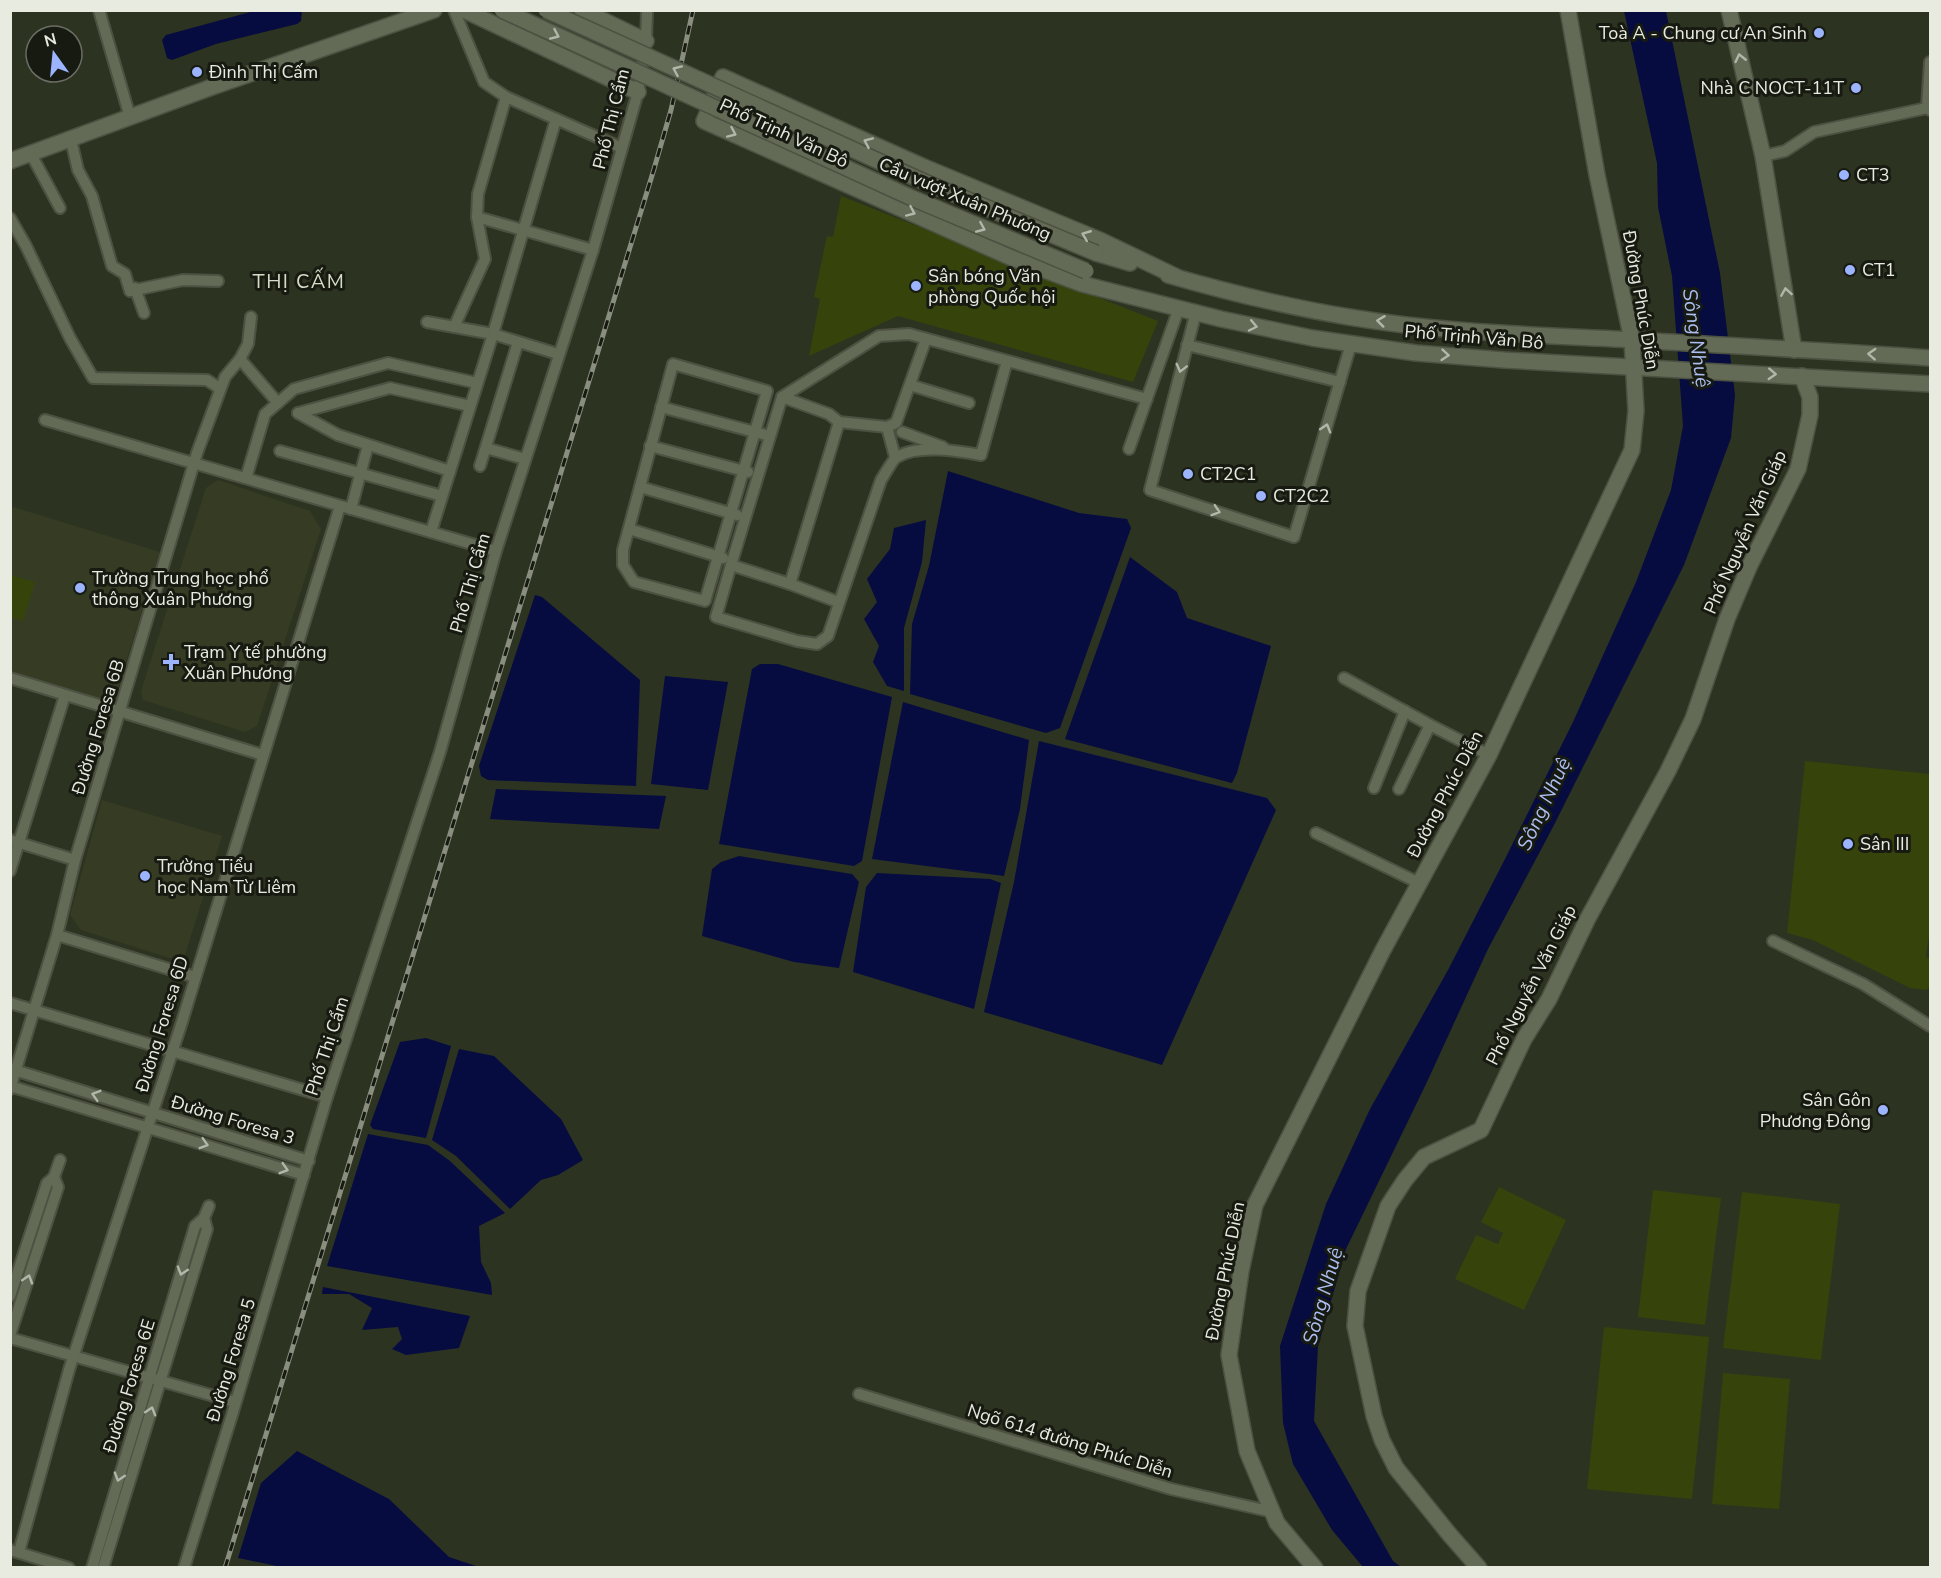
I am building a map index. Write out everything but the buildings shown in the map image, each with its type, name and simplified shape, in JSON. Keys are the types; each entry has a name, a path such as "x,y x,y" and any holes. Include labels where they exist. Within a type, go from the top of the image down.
{"main road":[{"path":"10,161 434,10"},
{"path":"464,10 491,16 638,92"},
{"name":"Cầu vượt Xuân Phương","path":"502,10 902,193 1086,271"},
{"name":"Cầu vượt Xuân Phương","path":"546,10 920,180 1096,253"},
{"path":"582,10 646,41"},
{"name":"Đường Phúc Diễn","path":"1315,1568 1277,1523 1247,1451 1229,1355 1241,1271 1255,1205 1383,950 1489,755 1632,450 1636,411 1634,366 1640,341 1597,175 1568,10"},
{"path":"1730,10 1763,156 1786,287 1794,350"},
{"name":"Phố Trịnh Văn Bô","path":"1177,277 1102,241 924,167 723,77 704,121 1012,258 1082,284 1252,326 1351,345 1416,353 1930,384"},
{"name":"Phố Trịnh Văn Bô","path":"1096,253 1241,295 1351,318 1513,334 1930,358"},
{"name":"Phố Trịnh Văn Bô","path":"1086,271 1147,299"},
{"name":"Phố Nguyễn Văn Giáp","path":"1479,1568 1396,1468 1382,1440 1374,1416 1355,1326 1358,1291 1388,1206 1405,1180 1424,1157 1481,1130 1524,1039 1549,999 1587,920 1668,771 1693,719 1727,619 1749,567 1798,469 1810,415 1810,397 1802,376"}],"street":[{"path":"99,10 130,117"},
{"path":"454,10 484,82 490,88 622,148"},
{"name":"Phố Thị Cẩm","path":"309,1161 327,1097 440,752 496,551 593,250 638,92 646,41 647,10"},
{"path":"1763,156 1785,151 1814,132 1929,109 1930,62"},
{"path":"454,327 485,259 477,217 478,194 506,97"},
{"path":"430,532 493,334 556,119"},
{"path":"71,140 78,170 92,196 112,266 125,274 130,291 135,288 183,280 218,281"},
{"path":"31,154 60,208"},
{"path":"477,217 593,250"},
{"path":"10,218 70,338 93,378 207,380 219,388"},
{"path":"135,288 144,313"},
{"path":"1129,449 1179,308"},
{"path":"1196,312 1150,490 1294,537 1351,345"},
{"name":"Đường Foresa 6B","path":"11,1087 13,1070 35,1010 57,935 75,860 194,463 219,388 248,344 251,317"},
{"path":"427,322 493,334 558,354"},
{"path":"926,339 895,428 895,457 881,480 828,636 817,644 797,641 716,617 782,397 879,336 909,334 1147,399"},
{"path":"480,466 518,342"},
{"path":"1187,345 1340,382"},
{"path":"240,358 278,403"},
{"path":"895,457 913,452 949,450 981,455 1007,361"},
{"path":"246,478 265,414 294,389 388,363 477,383"},
{"path":"673,364 766,391 755,432 705,601 634,582 623,565 623,550 673,364"},
{"path":"910,385 969,403"},
{"path":"450,471 338,435 298,413 390,388 470,406"},
{"path":"782,397 829,414 839,422 895,428 949,450"},
{"path":"661,407 770,436"},
{"path":"45,420 496,551"},
{"path":"790,584 839,422"},
{"path":"895,428 913,452"},
{"name":"Đường Foresa 6D","path":"15,1551 74,1356 173,1051 263,755 346,507 361,474 368,445"},
{"path":"650,446 758,475"},
{"path":"486,448 525,459"},
{"path":"280,451 442,496"},
{"path":"639,488 745,518"},
{"path":"629,529 718,556 731,563 838,602"},
{"path":"10,678 263,755"},
{"path":"1344,678 1489,755"},
{"path":"10,871 15,841 65,694"},
{"path":"1374,788 1405,711"},
{"path":"1399,789 1430,725"},
{"path":"1316,832 1419,883"},
{"path":"15,841 75,860"},
{"path":"57,935 195,977"},
{"path":"1773,942 1863,984 1930,1026"},
{"path":"10,1003 327,1097"},
{"name":"Đường Foresa 3","path":"13,1070 309,1161"},
{"name":"Đường Foresa 3","path":"11,1087 304,1175"},
{"path":"10,1296 47,1183 54,1177 60,1160"},
{"name":"Đường Foresa 5","path":"184,1568 309,1161"},
{"path":"54,1177 58,1187 10,1337 235,1402"},
{"name":"Đường Foresa 6E","path":"103,1568 195,1226 204,1218 209,1206"},
{"name":"Đường Foresa 6E","path":"92,1568 154,1379"},
{"name":"Ngõ 614 đường Phúc Diễn","path":"859,1394 1171,1489 1273,1512"},
{"path":"15,1551 69,1568"}],"shaded area":[{"path":"218,480 310,511 321,529 257,726 245,732 143,700 141,691 206,488"},
{"name":"Trường Trung học phổ thông Xuân Phương","path":"10,506 160,552 117,691 103,700 11,671"},
{"name":"Trường Tiểu học Nam Từ Liêm","path":"102,800 222,836 185,955 176,960 81,930 70,915"}],"green space":[{"path":"841,196 1158,321 1133,382 898,316 809,356 820,299 814,297 827,236 833,237"},
{"path":"10,575 35,582 23,621 11,617"},
{"name":"Sân III","path":"1805,761 1930,774 1930,935 1926,957 1930,958 1930,987 1926,990 1910,988 1813,940 1787,933"},
{"path":"1499,1187 1566,1220 1524,1310 1455,1279 1476,1235 1498,1244 1503,1233 1481,1222"},
{"path":"1653,1190 1721,1198 1705,1325 1638,1317"},
{"path":"1742,1192 1840,1204 1821,1360 1723,1348"},
{"path":"1604,1327 1709,1337 1692,1499 1587,1489"},
{"path":"1723,1373 1790,1379 1779,1509 1712,1504"}],"water":[{"path":"254,11 302,11 301,21 297,24 216,44 172,60 167,58 162,40 166,35"},
{"name":"Sông Nhuệ","path":"1624,11 1666,11 1720,273 1735,395 1731,438 1684,565 1553,827 1488,949 1346,1249 1318,1346 1314,1421 1393,1561 1401,1567 1363,1567 1332,1530 1293,1464 1283,1423 1280,1346 1326,1204 1370,1109 1448,970 1506,857 1573,722 1636,582 1671,490 1683,426 1672,276 1658,207 1657,163"},
{"path":"948,471 1079,513 1127,519 1131,528 1060,728 1046,733 910,694 912,624 929,566"},
{"path":"926,520 922,562 904,628 904,691 887,686 873,662 879,646 864,619 877,602 867,579 890,549 894,528"},
{"path":"1130,557 1177,592 1187,618 1271,646 1237,773 1232,783 1065,739"},
{"path":"535,595 542,597 640,680 636,786 488,780 481,776 479,766"},
{"path":"760,664 778,664 892,697 862,861 854,866 719,844 752,669"},
{"path":"665,676 728,682 708,790 651,784"},
{"path":"903,702 1029,740 1020,809 1004,876 872,859"},
{"path":"1039,741 1267,798 1276,810 1162,1065 984,1012 1014,882"},
{"path":"496,789 666,796 659,829 490,819"},
{"path":"739,856 852,874 859,882 839,968 794,962 702,936 712,869 721,862"},
{"path":"877,873 990,879 1001,883 974,1009 853,972 866,887"},
{"path":"426,1038 451,1046 426,1138 373,1129 370,1125 400,1042"},
{"path":"459,1049 494,1056 561,1119 583,1160 558,1175 541,1180 510,1209 456,1156 432,1140"},
{"path":"368,1134 428,1145 450,1161 505,1213 479,1226 481,1262 491,1283 492,1295 327,1266"},
{"path":"323,1287 470,1316 459,1348 406,1355 392,1349 402,1339 398,1327 362,1330 372,1308 349,1294 322,1294"},
{"path":"297,1451 389,1499 449,1557 479,1567 286,1568 238,1558 261,1483"}],"railway":[{"path":"225,1568 654,169 671,110 693,10"}],"place":[{"name":"Toà A - Chung cư An Sinh","path":"1819,33"},
{"name":"Đình Thị Cấm","path":"197,72"},
{"name":"Nhà C NOCT-11T","path":"1856,88"},
{"name":"CT3","path":"1844,175"},
{"name":"CT1","path":"1850,270"},
{"name":"Sân bóng Văn phòng Quốc hội","path":"916,286"},
{"name":"CT2C1","path":"1188,474"},
{"name":"CT2C2","path":"1261,496"},
{"name":"Trường Trung học phổ thông Xuân Phương","path":"80,588"},
{"name":"Trạm Y tế phường Xuân Phương","path":"171,662"},
{"name":"Sân III","path":"1848,844"},
{"name":"Trường Tiểu học Nam Từ Liêm","path":"145,876"},
{"name":"Sân Gôn Phương Đông","path":"1883,1110"}],"district":[{"name":"THỊ CẤM","path":"299,281"}]}
